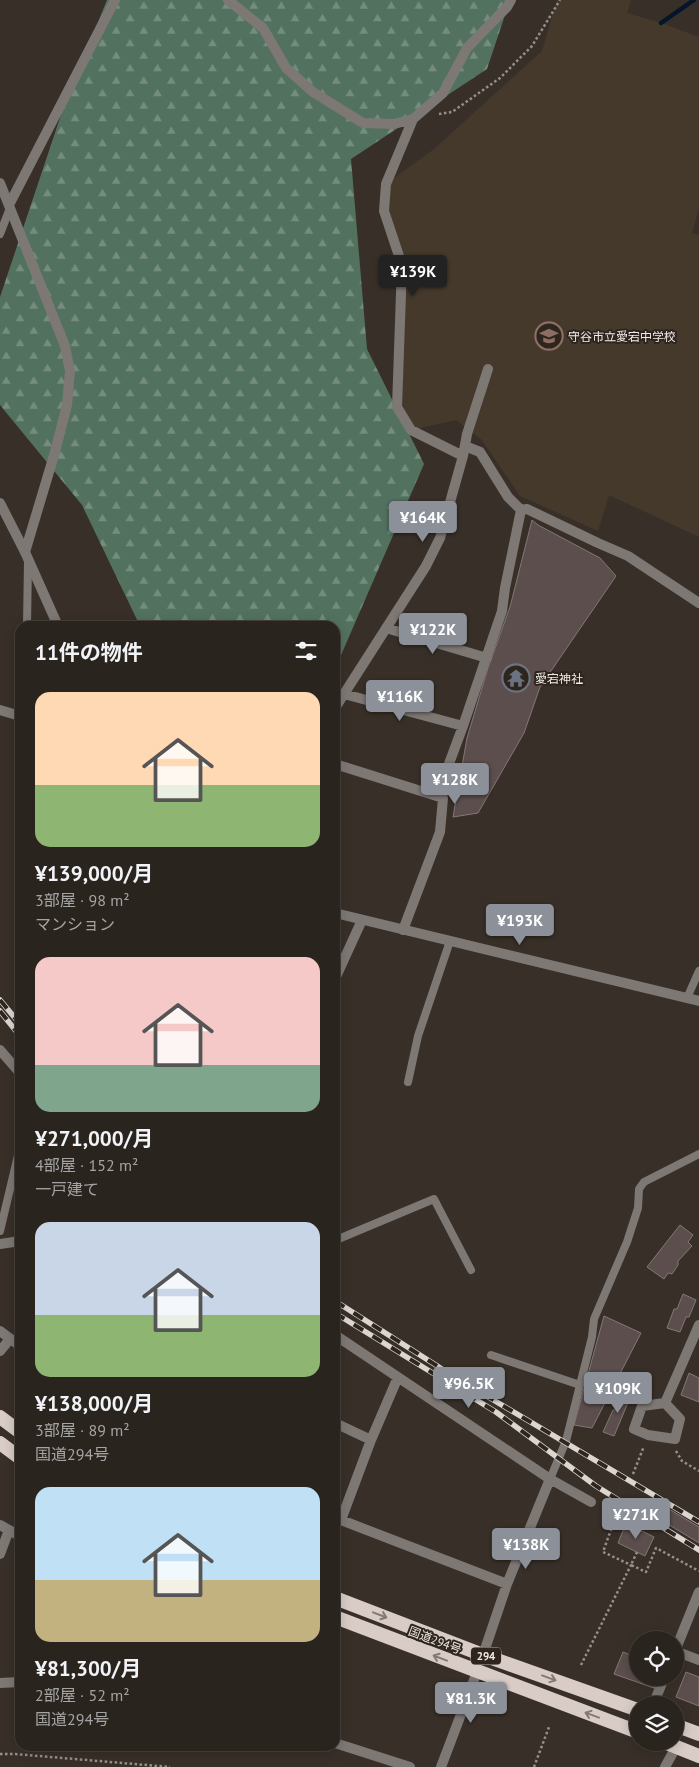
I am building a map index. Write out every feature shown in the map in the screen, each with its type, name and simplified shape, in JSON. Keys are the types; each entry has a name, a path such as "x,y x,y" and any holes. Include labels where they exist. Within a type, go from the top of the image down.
{"highway":[{"path":"0,1418 15,1428"},
{"path":"0,1443 15,1454"},
{"name":"国道294号","path":"340,1600 483,1655 629,1707"},
{"name":"国道294号","path":"340,1619 629,1729"},
{"path":"684,1728 699,1734"},
{"path":"684,1750 699,1756"}],"street":[{"path":"10,207 115,0"},
{"path":"228,0 263,28 286,68 313,92 363,123 394,124 413,119 443,93 467,48 507,7 511,0"},
{"path":"413,119 386,184 384,211 402,264 397,407 411,430 464,451 480,452 508,497 521,510"},
{"path":"0,183 65,346 70,371 68,404 27,555"},
{"path":"340,700 426,566 440,538 488,369"},
{"path":"0,503 27,555 56,621"},
{"path":"521,510 527,509 628,556 699,603"},
{"path":"437,796 502,611 521,510"},
{"path":"386,628 486,658"},
{"path":"344,694 463,726"},
{"path":"0,710 15,714"},
{"path":"340,766 442,798 440,832 402,930"},
{"path":"340,914 699,1001"},
{"path":"340,968 362,920"},
{"path":"0,1050 15,1067"},
{"path":"0,1244 15,1242"},
{"path":"665,1403 699,1325"},
{"path":"0,1331 15,1342"},
{"path":"0,1351 10,1338"},
{"path":"340,1338 550,1479 591,1502"},
{"path":"340,1514 398,1377"},
{"path":"665,1403 680,1418 674,1439 648,1435 634,1428 642,1406 665,1403"},
{"path":"340,1425 371,1440"},
{"path":"483,1655 507,1584 550,1479"},
{"path":"340,1520 507,1584"},
{"path":"0,1554 5,1527"},
{"path":"683,1631 699,1592"},
{"path":"684,1654 699,1660"},
{"path":"442,1767 477,1672"},
{"path":"0,1684 15,1682"},
{"path":"340,1745 410,1767"},
{"path":"665,1767 669,1751"}],"lane":[{"path":"0,234 10,207"},
{"path":"27,555 27,621"},
{"path":"408,1082 418,1036 450,941"},
{"path":"687,998 699,971"},
{"path":"550,1479 566,1442 592,1337 594,1319 627,1242 638,1208 640,1189 644,1182 699,1154"},
{"path":"0,1231 15,1168"},
{"path":"340,1238 434,1199 471,1270"},
{"path":"491,1354 580,1385"}],"path":[{"path":"413,119 452,112 500,78 532,46 560,0"},
{"path":"633,1474 648,1435"},
{"path":"674,1449 682,1461 699,1471"},
{"path":"618,1510 603,1552 646,1572 656,1548 699,1571"},
{"path":"581,1665 637,1552"},
{"path":"534,1767 549,1727"},
{"path":"0,1754 170,1767"}],"shaded area":[{"name":"守谷市立愛宕中学校","path":"557,0 631,0 627,13 699,37 699,208 692,233 699,235 699,537 609,495 598,531 520,496 482,440 456,420 411,430 397,407 402,265 384,211 386,184 434,149 542,51"}],"green space":[{"path":"107,0 510,0 487,69 351,159 367,349 424,464 340,657 340,621 138,621 82,505 0,405 0,297 63,109"}],"building":[{"name":"愛宕神社","path":"532,520 600,558 616,576 540,687 524,733 478,813 453,817 467,738 488,668 510,607"},
{"path":"680,1225 693,1235 688,1242 692,1246 678,1261 678,1265 672,1274 668,1273 664,1279 647,1267"},
{"path":"683,1294 696,1300 680,1332 667,1328 674,1309 677,1309"},
{"path":"604,1316 641,1333 592,1428 574,1425"},
{"path":"689,1373 699,1378 699,1402 681,1395"},
{"path":"623,1389 632,1393 614,1436 603,1432 613,1410 615,1410"},
{"path":"654,1500 699,1527 699,1543 648,1512"},
{"path":"626,1523 654,1537 645,1556 618,1543"},
{"path":"623,1652 629,1654 629,1679 614,1674"},
{"path":"686,1672 699,1677 699,1706 684,1700 684,1696 676,1696 680,1686 684,1686"}],"waterway":[{"path":"661,23 694,0"}],"railway":[{"path":"0,1000 15,1018"},
{"path":"0,1011 15,1030"},
{"path":"340,1304 453,1376 699,1522"},
{"path":"340,1316 496,1412 596,1486 699,1550"}],"place":[{"name":"守谷市立愛宕中学校","path":"549,336"},
{"name":"愛宕神社","path":"516,678"}]}
